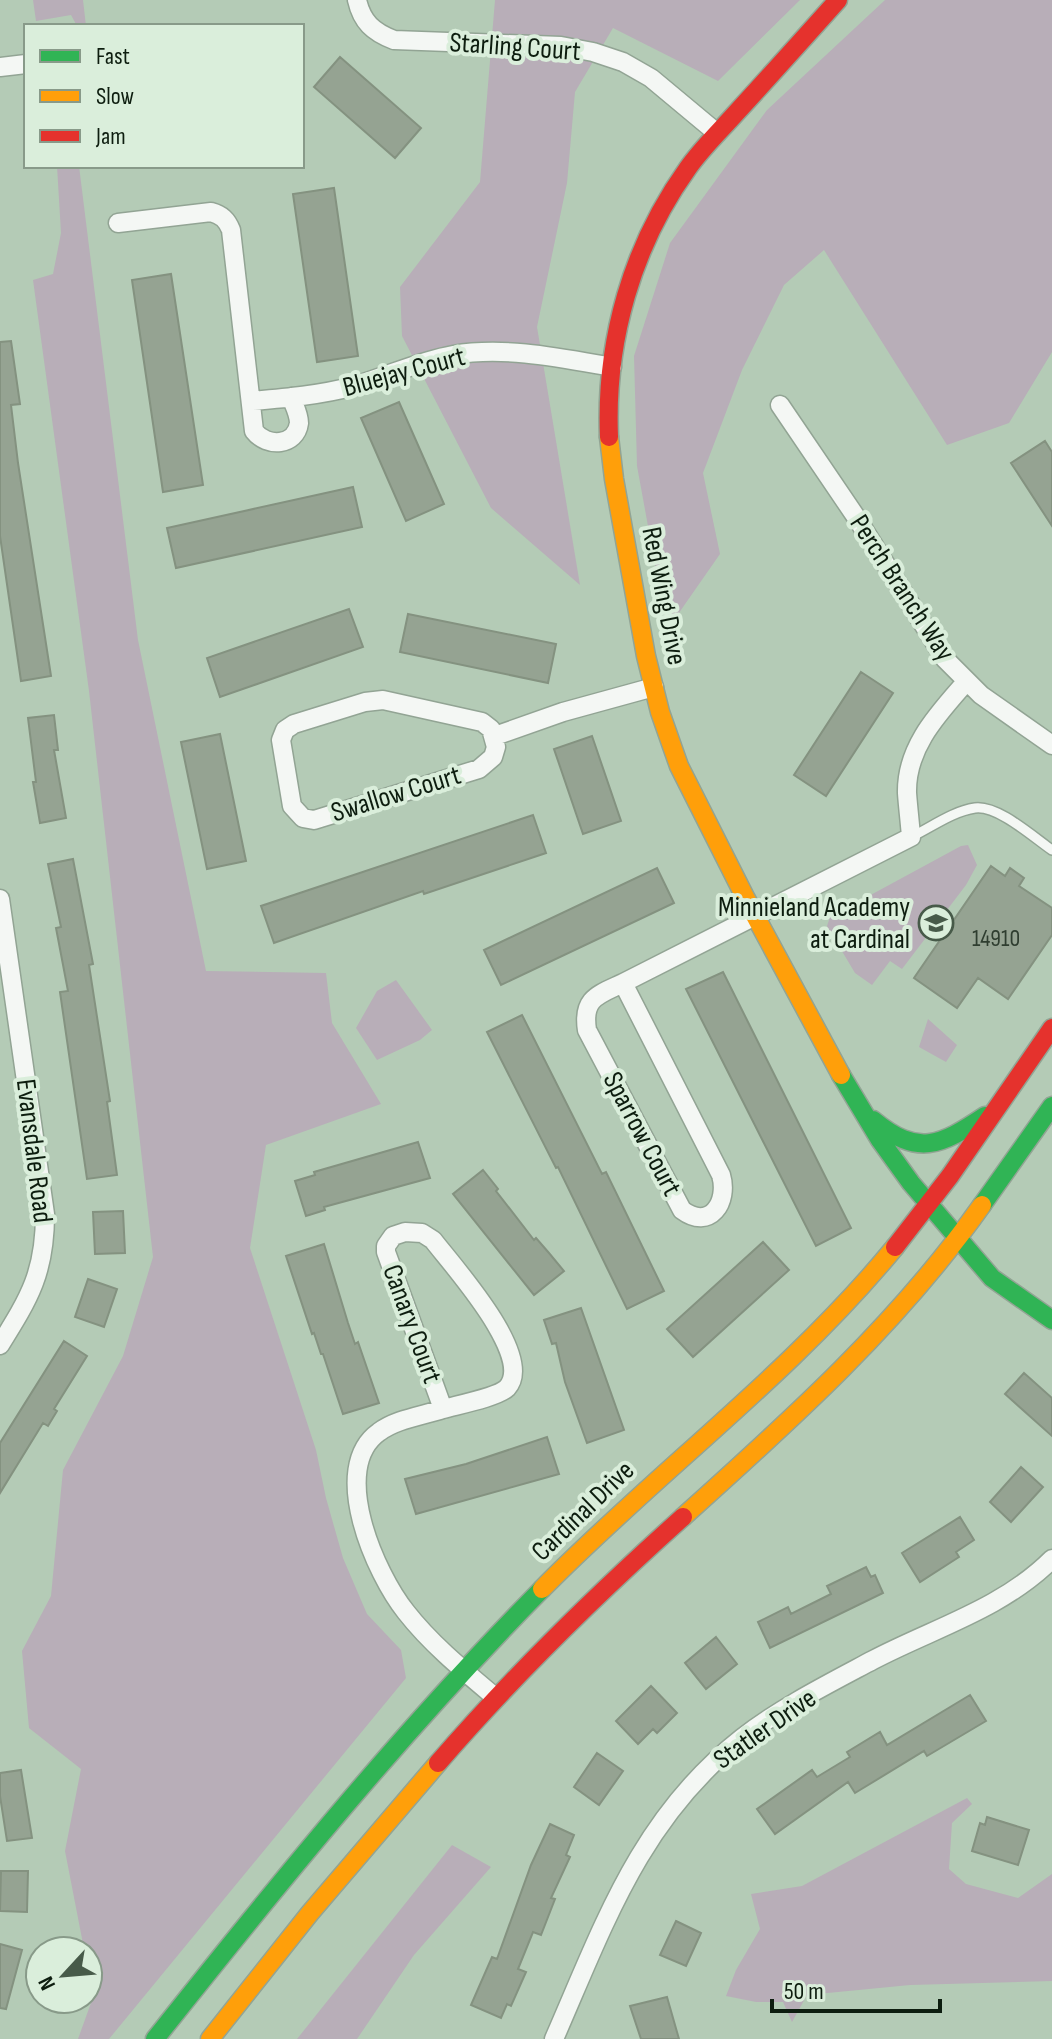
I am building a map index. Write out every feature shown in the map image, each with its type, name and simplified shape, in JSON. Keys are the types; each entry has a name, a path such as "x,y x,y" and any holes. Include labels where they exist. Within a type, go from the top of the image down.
{"main road":[{"name":"Red Wing Drive","path":"838,0 689,166 648,234 634,267 620,318 612,367 609,434 614,479 654,687 679,766 755,916 880,1140 957,1240 1005,1289 1052,1320"},
{"name":"Cardinal Drive","path":"155,2039 325,1828 464,1671 560,1571 664,1473 778,1373 834,1318 929,1206 1052,1028"},
{"path":"210,2039 310,1913 495,1697 613,1580 819,1394 861,1352 957,1240 1052,1106"},
{"path":"862,1111 899,1139 930,1146 954,1138 997,1108"}],"street":[{"name":"Starling Court","path":"357,0 368,25 379,35 394,40 561,46 623,62 651,78 717,133"},
{"path":"0,67 24,64"},
{"path":"118,223 211,212 219,214 227,222 231,230 254,431 260,439 270,443 285,440 294,434 299,425 291,397"},
{"name":"Bluejay Court","path":"251,401 355,386 421,362 456,354 505,353 612,367"},
{"name":"Perch Branch Way","path":"780,405 856,517 945,659 966,682 1050,738"},
{"path":"911,837 907,790 916,747 966,682"},
{"path":"495,736 563,712 654,687"},
{"name":"Swallow Court","path":"383,700 482,722 495,736 493,757 479,769 314,820 303,818 292,806 281,740 285,730 294,724 365,702 383,700"},
{"name":"Sparrow Court","path":"623,983 721,1175 725,1187 723,1199 713,1213 704,1218 691,1216 682,1210 587,1030 587,1007 594,996 911,837"},
{"name":"Evansdale Road","path":"0,899 45,1214 45,1243 39,1272 28,1300 0,1345"},
{"name":"Canary Court","path":"443,1409 386,1252 386,1246 393,1236 405,1232 422,1233 433,1240 492,1316 500,1328 514,1369 513,1378 502,1391 379,1431 363,1451 356,1472 356,1491 374,1557 396,1599 408,1616 495,1697"},
{"name":"Statler Drive","path":"554,2039 625,1879 649,1838 678,1799 711,1764 775,1715 877,1658 1004,1597 1052,1559"}],"lane":[{"path":"911,837 962,812 982,808 999,814 1052,850"}],"shaded area":[{"path":"33,0 83,0 86,24 76,24 71,15 36,21"},
{"path":"495,0 800,0 718,81 613,28 575,92 567,183 537,327 580,585 491,508 402,336 400,287 480,182"},
{"path":"885,0 1052,0 1052,352 1009,423 947,445 824,250 784,285 742,370 703,473 720,554 667,630 637,466 634,356 670,243 767,110"},
{"path":"57,168 79,168 138,640 206,971 326,973 332,1023 381,1104 266,1145 250,1248 316,1450 343,1558 367,1614 401,1650 406,1678 109,2039 78,2039 87,2015 104,2015 104,1935 81,1935 65,1851 81,1769 29,1728 22,1651 51,1596 63,1470 123,1356 153,1257 89,691 33,280 53,274 61,233"},
{"path":"968,845 977,865 966,885 902,969 890,961 872,985 855,973 827,926 830,917"},
{"path":"396,980 432,1030 420,1040 377,1060 356,1028 377,991"},
{"path":"928,1019 957,1045 946,1062 919,1047"},
{"path":"967,1798 972,1804 952,1823 949,1869 966,1884 1018,1898 1052,1874 1052,1981 910,1985 807,1995 792,2022 783,2002 756,2002 726,1996 736,1970 760,1929 751,1894 802,1886"},
{"path":"452,1845 491,1867 414,1955 357,2039 297,2039"}],"building":[{"path":"340,57 421,128 395,158 314,87"},
{"path":"334,188 358,356 317,362 293,194"},
{"path":"171,274 203,485 163,492 132,280"},
{"path":"11,341 20,404 11,405 51,676 21,681 0,536 0,342"},
{"path":"399,402 444,504 406,521 361,418"},
{"path":"1045,441 1052,452 1052,526 1011,463"},
{"path":"353,487 362,527 176,568 167,528"},
{"path":"349,609 363,647 220,697 207,658"},
{"path":"408,614 556,644 548,683 400,652"},
{"path":"861,672 893,693 826,796 794,775"},
{"path":"54,715 58,750 54,750 66,818 40,823 28,718"},
{"path":"220,734 246,861 207,869 181,742"},
{"path":"592,736 621,821 583,834 554,749"},
{"path":"533,815 546,853 424,894 423,891 274,943 261,906"},
{"path":"73,859 93,964 89,965 110,1101 107,1102 117,1175 87,1179 60,992 68,991 56,928 61,927 48,864"},
{"name":"Minnieland Academy at Cardinal","path":"991,866 1005,876 1010,868 1024,878 1019,886 1052,908 1052,935 1008,999 978,978 957,1008 914,978"},
{"path":"657,868 674,903 501,985 484,950"},
{"path":"723,972 851,1228 816,1246 686,989"},
{"path":"522,1015 602,1174 606,1172 664,1291 627,1309 558,1167 487,1032"},
{"path":"418,1142 430,1178 324,1207 325,1210 306,1216 295,1181 315,1175 314,1172"},
{"path":"483,1170 534,1240 536,1238 564,1271 534,1295 453,1194"},
{"path":"123,1211 125,1253 95,1254 93,1212"},
{"path":"763,1242 789,1270 693,1357 667,1329"},
{"path":"324,1244 355,1344 358,1342 379,1403 343,1414 286,1256"},
{"path":"88,1279 117,1289 104,1327 75,1317"},
{"path":"581,1308 624,1430 587,1443 565,1382 556,1343 552,1344 544,1320"},
{"path":"64,1341 87,1356 54,1409 57,1411 48,1426 43,1423 0,1493 0,1443"},
{"path":"1024,1373 1052,1398 1052,1436 1005,1394"},
{"path":"547,1437 559,1474 416,1514 405,1479 466,1464"},
{"path":"1021,1467 1043,1487 1011,1522 990,1502"},
{"path":"960,1517 974,1540 956,1552 959,1557 920,1582 902,1553"},
{"path":"866,1567 871,1577 875,1575 883,1593 770,1648 758,1622 788,1607 791,1614 831,1594 827,1586"},
{"path":"716,1637 737,1664 706,1689 685,1663"},
{"path":"651,1686 677,1713 657,1733 653,1729 638,1744 616,1721"},
{"path":"970,1695 986,1721 927,1756 924,1751 855,1793 848,1782 775,1834 757,1809 812,1770 817,1777 850,1757 847,1752 880,1732 887,1745"},
{"path":"597,1753 623,1771 599,1805 574,1787"},
{"path":"21,1770 32,1838 7,1841 0,1773"},
{"path":"987,1817 1029,1830 1018,1865 972,1851 980,1823 985,1825"},
{"path":"550,1824 574,1835 566,1855 570,1857 551,1898 555,1899 541,1935 533,1932 518,1969 526,1972 511,2006 507,2004 501,2018 471,2005 492,1957 497,1959 531,1865"},
{"path":"1,1871 28,1871 27,1912 0,1911"},
{"path":"676,1921 701,1933 686,1966 660,1955"},
{"path":"0,1944 22,1950 6,2009 0,2008"},
{"path":"667,1997 679,2039 641,2039 630,2006"}],"traffic: fast":[{"path":"841,1075 880,1140 911,1183 992,1278 1052,1320"},
{"path":"982,1205 1052,1106"},
{"path":"873,1120 903,1139 929,1143 955,1134 985,1116"},
{"path":"155,2039 342,1809 440,1697 542,1589"}],"traffic: slow":[{"path":"609,437 646,656 660,712 679,766 841,1075"},
{"path":"683,1517 803,1407 879,1331 915,1291 982,1205"},
{"path":"542,1589 812,1338 895,1247"},
{"path":"210,2039 310,1913 438,1763"}],"traffic: jam":[{"path":"609,437 609,401 617,330 637,262 651,229 699,154 838,0"},
{"path":"895,1247 950,1176 1052,1028"},
{"path":"438,1763 556,1636 683,1517"}],"place":[{"name":"Minnieland Academy at Cardinal","path":"936,923"}]}
